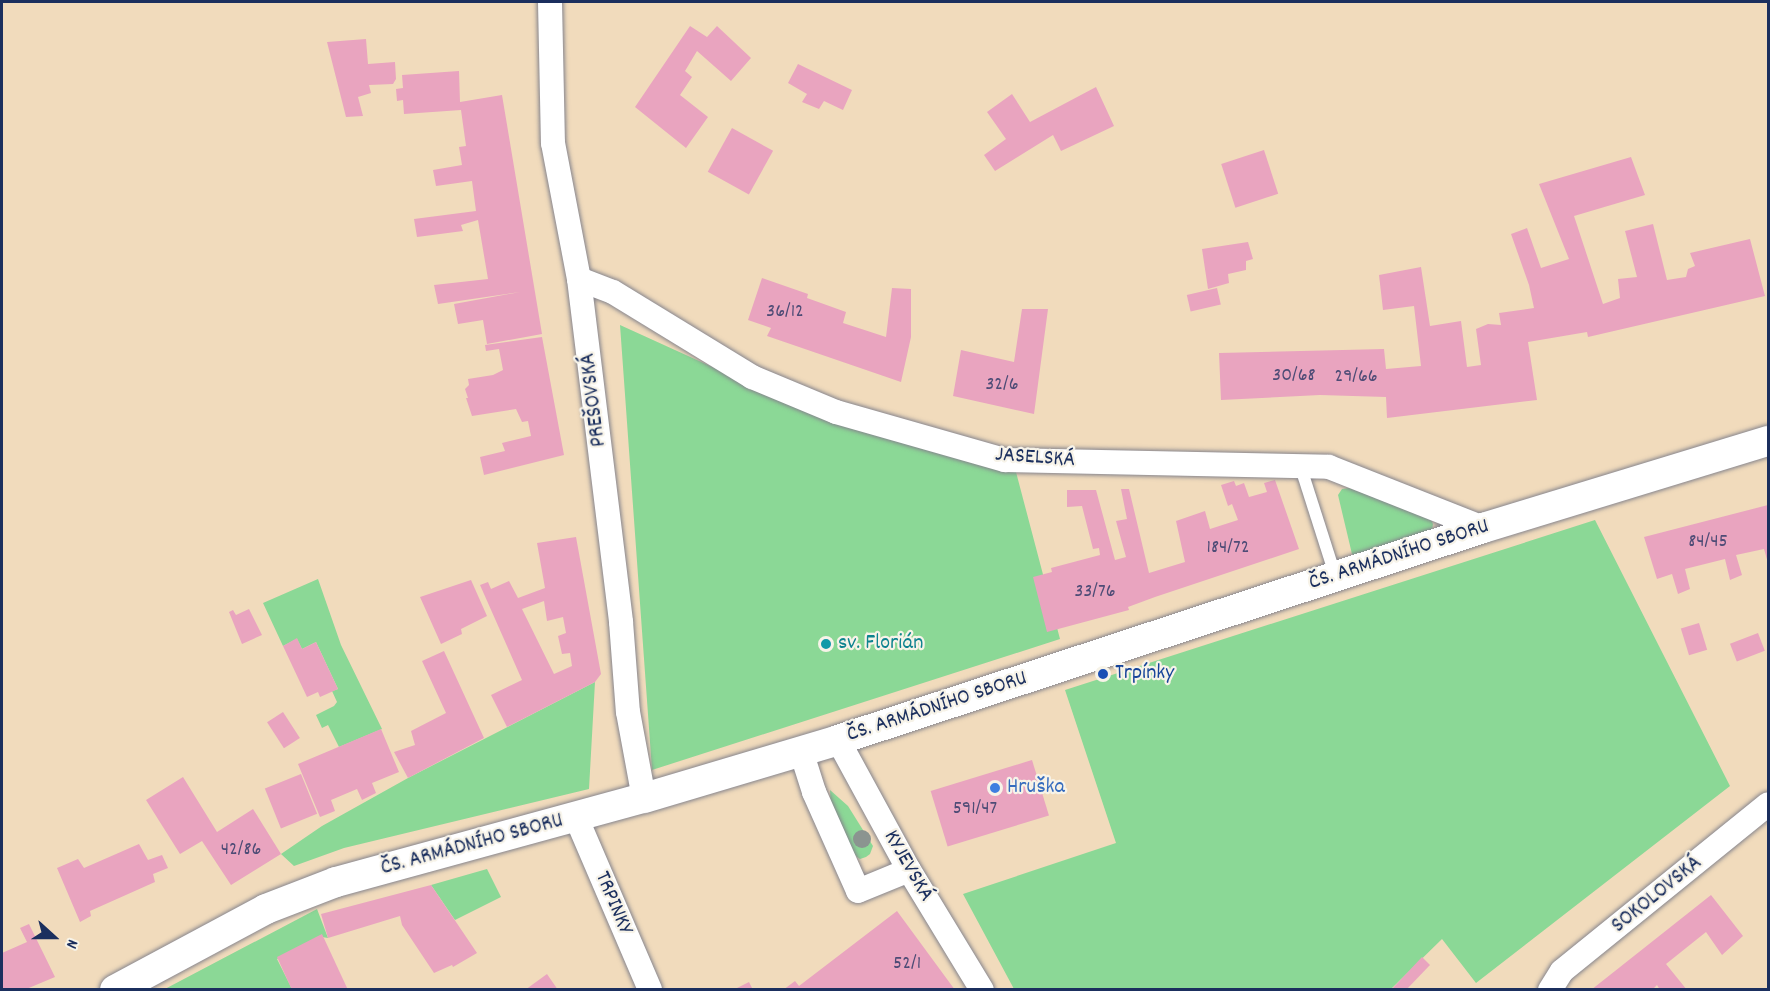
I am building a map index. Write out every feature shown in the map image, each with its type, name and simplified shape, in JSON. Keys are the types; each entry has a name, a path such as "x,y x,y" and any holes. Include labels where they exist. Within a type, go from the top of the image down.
{"street":[{"name":"PREŠOVSKÁ","path":"550,2 553,143 579,279 621,622 628,712 644,798"},
{"name":"JASELSKÁ","path":"579,279 613,292 752,377 836,412 1005,460 1329,467 1345,471 1483,528"},
{"name":"ČS. ARMÁDNÍHO SBORU","path":"115,990 300,894 336,882 644,798 838,740 1335,575 1768,441"},
{"name":"KYJEVSKÁ","path":"838,740 909,870 982,990"},
{"path":"801,751 814,792 858,891 909,870"},
{"name":"SOKOLOVSKÁ","path":"1550,990 1562,971 1768,804"},
{"name":"TRPINKY","path":"576,817 650,990"}],"lane":[{"path":"1300,465 1335,575"}],"green space":[{"path":"620,325 831,421 1016,472 1060,639 652,770"},
{"path":"1349,488 1430,517 1433,524 1432,530 1355,556 1352,554 1338,495 1342,489"},
{"path":"1595,520 1730,786 1476,983 1442,939 1391,989 1014,989 963,894 1116,843 1065,690"},
{"path":"318,579 341,645 382,729 339,747 328,725 322,728 316,715 334,706 337,702 332,691 338,689 316,642 302,649 297,639 283,646 263,603"},
{"path":"595,682 589,789 344,848 294,866 281,854 322,826 408,778"},
{"path":"830,790 848,806 873,846 866,857 860,859 857,857 843,840 831,808"},
{"path":"487,869 501,897 455,920 431,885"},
{"path":"317,909 328,938 322,937 277,959 292,989 163,990"}],"building":[{"path":"690,26 707,37 717,26 751,58 731,81 697,51 685,71 692,77 680,95 708,117 686,148 635,107"},
{"path":"366,39 368,64 395,62 396,79 393,84 369,85 371,93 358,97 363,116 346,117 327,42"},
{"path":"798,64 852,90 843,110 824,101 819,109 802,102 807,94 788,83"},
{"path":"459,71 460,102 502,95 542,334 487,344 483,320 458,324 454,304 520,292 438,304 434,285 488,279 478,220 461,225 463,231 417,237 414,219 476,211 472,181 436,186 433,170 462,165 459,147 466,146 461,110 404,114 403,100 397,101 396,89 403,88 402,75"},
{"path":"1096,87 1114,126 1061,151 1053,135 995,171 984,155 1006,139 987,112 1012,94 1030,122"},
{"path":"732,128 773,151 749,195 708,172"},
{"path":"1264,150 1278,194 1235,208 1221,164"},
{"path":"1631,157 1645,195 1574,216 1603,304 1620,298 1618,279 1637,277 1625,231 1653,224 1667,280 1686,277 1688,269 1695,266 1690,253 1750,239 1765,296 1588,337 1587,332 1528,342 1537,400 1387,418 1386,397 1320,395 1221,400 1219,353 1384,349 1386,369 1421,366 1414,306 1383,310 1379,275 1421,267 1430,326 1461,321 1467,367 1481,365 1476,329 1488,324 1501,325 1499,313 1534,308 1529,285 1511,234 1527,228 1541,268 1569,259 1539,184"},
{"path":"1248,242 1253,259 1246,261 1246,270 1228,274 1229,283 1208,289 1202,249"},
{"path":"762,278 808,294 807,298 846,312 843,323 886,337 892,288 911,289 911,337 901,382 767,336 771,328 748,320"},
{"path":"1217,288 1221,305 1191,312 1187,295"},
{"path":"1022,309 1048,309 1034,414 953,396 961,350 1014,362"},
{"path":"542,337 564,455 484,475 480,457 505,451 502,443 531,436 528,421 522,422 516,409 472,416 465,389 469,385 468,379 493,375 503,370 499,349 486,351 485,345"},
{"path":"1275,480 1299,549 1155,597 1128,607 1129,610 1047,632 1033,577 1052,572 1051,568 1100,555 1099,548 1093,549 1082,506 1067,507 1067,490 1096,490 1115,560 1126,557 1116,521 1127,519 1121,489 1129,489 1149,573 1185,562 1176,521 1205,511 1210,529 1238,520 1232,504 1228,506 1221,485 1234,481 1236,486 1244,483 1249,497 1267,492 1264,483"},
{"path":"1768,505 1768,563 1764,549 1736,555 1742,575 1730,580 1725,559 1685,569 1690,589 1678,594 1672,574 1657,579 1644,537"},
{"path":"576,537 601,674 595,682 507,727 491,695 522,680 480,585 488,582 491,589 509,581 518,598 545,588 537,543","holes":["544,601 547,621 563,617 566,633 558,636 562,654 570,653 572,666 554,674 522,609"]},
{"path":"471,580 487,616 461,629 462,634 441,644 420,597"},
{"path":"249,609 262,635 242,644 229,612 233,610 236,615"},
{"path":"1699,623 1707,650 1689,655 1681,629"},
{"path":"1758,633 1765,651 1737,661 1730,644"},
{"path":"297,638 302,649 316,642 338,689 320,697 318,692 307,697 283,646"},
{"path":"444,651 484,738 408,778 394,752 415,745 411,731 446,713 422,661"},
{"path":"283,712 300,738 284,748 267,722"},
{"path":"381,729 399,772 372,783 376,793 362,800 357,789 331,800 335,811 320,817 298,764"},
{"path":"1032,760 1049,815 948,846 931,791"},
{"path":"301,774 317,814 281,828 265,789"},
{"path":"183,777 217,832 253,809 281,854 231,885 202,841 180,854 146,800"},
{"path":"139,844 148,860 162,855 168,868 153,874 155,882 90,911 91,916 80,922 57,868 78,859 84,868"},
{"path":"431,885 477,953 453,967 452,965 434,973 402,925 400,916 328,938 321,914"},
{"path":"1711,895 1743,936 1722,955 1706,932 1666,964 1687,990 1660,990 1657,985 1652,990 1591,990"},
{"path":"897,911 955,990 783,990 795,981 799,986"},
{"path":"29,924 55,977 24,990 2,990 2,953 27,942 20,928"},
{"path":"322,934 348,990 292,990 277,957"},
{"path":"1422,957 1430,965 1406,990 1391,990"},
{"path":"547,974 558,990 525,990"},
{"path":"749,982 753,990 733,990"}],"place":[{"name":"sv. Florián","path":"826,644"},
{"name":"Trpínky","path":"1103,674"},
{"name":"Hruška","path":"995,788"}]}
